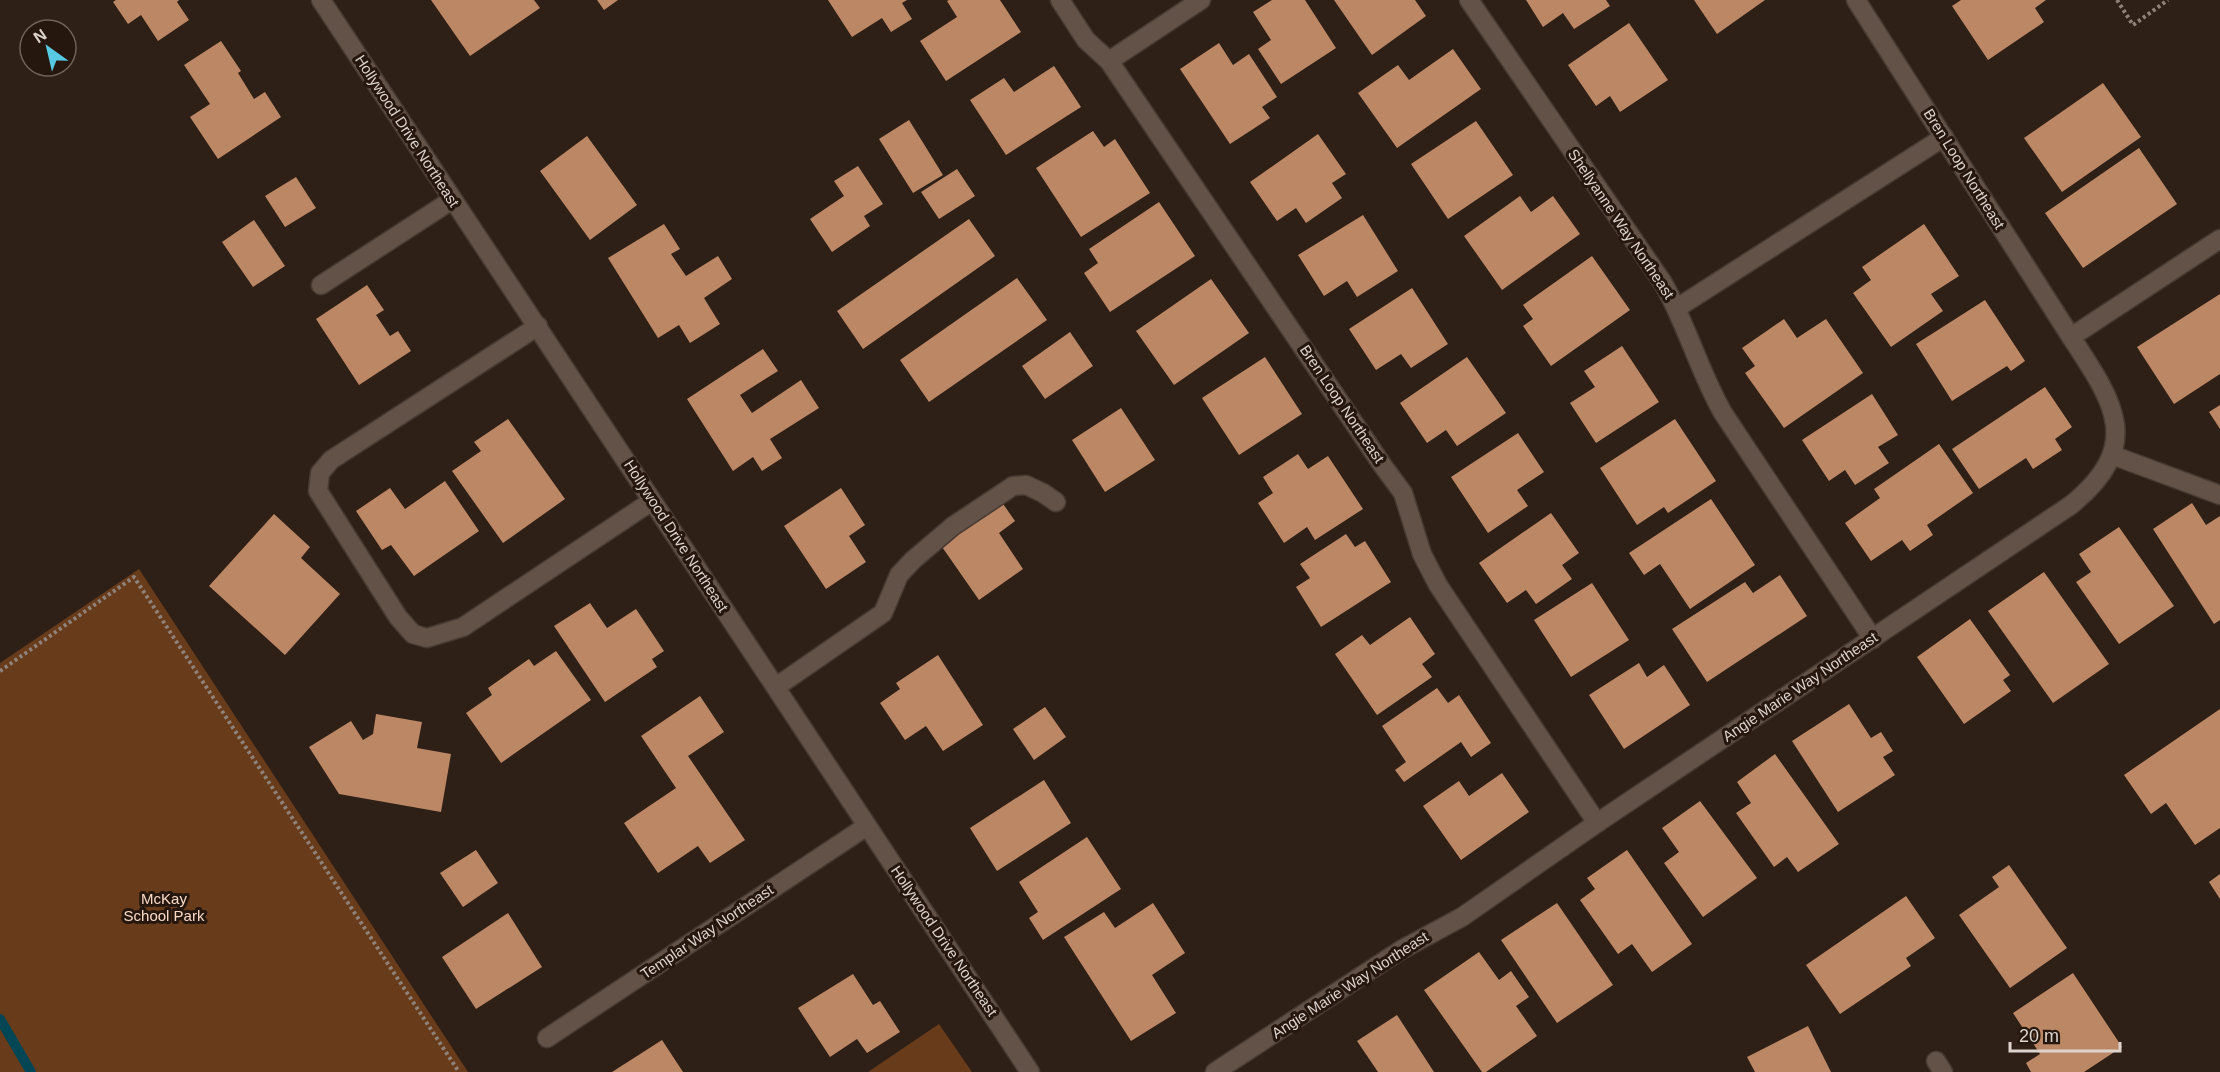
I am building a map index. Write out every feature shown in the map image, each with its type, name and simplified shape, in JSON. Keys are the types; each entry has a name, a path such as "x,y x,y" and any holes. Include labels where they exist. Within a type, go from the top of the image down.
{"street":[{"name":"Hollywood Drive Northeast","path":"321,0 1030,1072"},
{"name":"Bren Loop Northeast","path":"1060,0 1086,40 1109,61 1403,493 1422,554 1438,585 1597,823"},
{"path":"1109,61 1201,0"},
{"name":"Shellyanne Way Northeast","path":"1469,0 1663,283 1677,308 1703,374 1723,413 1873,639"},
{"name":"Bren Loop Northeast","path":"1856,0 2071,337"},
{"path":"1677,308 1944,137"},
{"path":"321,285 452,200"},
{"path":"2071,337 2220,238"},
{"path":"538,326 331,460 320,473 318,491 369,573 398,617 413,634 427,638 463,627 652,501"},
{"name":"Angie Marie Way Northeast","path":"1215,1072 1401,950 1462,917 1597,823 2071,505 2091,489 2105,471 2112,455 2116,430 2111,408 2071,337"},
{"path":"2112,455 2220,495"},
{"path":"776,687 883,613 899,576 913,560 953,526 1013,486 1026,485 1056,502"},
{"name":"Templar Way Northeast","path":"547,1038 867,826"}],"path":[{"path":"2117,0 2133,25 2168,0"},
{"path":"0,671 134,578 459,1072"}],"green space":[{"name":"McKay School Park","path":"139,569 468,1072 0,1072 0,663"},
{"path":"939,1024 972,1072 868,1072"}],"building":[{"path":"116,0 179,0 177,2 189,20 158,41 141,15 128,24 113,2"},
{"path":"431,0 534,0 540,8 470,56"},
{"path":"597,0 618,0 604,10"},
{"path":"828,0 907,0 902,3 912,19 891,32 882,18 852,37"},
{"path":"1000,0 1021,32 946,81 920,41 957,17 947,1"},
{"path":"1272,0 1305,0 1336,48 1281,84 1258,49 1271,40 1253,12"},
{"path":"1334,0 1415,0 1426,16 1372,55"},
{"path":"1526,0 1606,0 1610,6 1574,29 1563,13 1543,27"},
{"path":"1694,0 1765,0 1717,34"},
{"path":"1961,0 2046,0 2035,8 2044,22 1988,60 1952,6"},
{"path":"1629,23 1668,80 1620,112 1610,96 1596,106 1568,65"},
{"path":"221,41 241,71 238,73 254,99 265,92 281,117 218,159 190,117 210,104 184,65"},
{"path":"1219,43 1233,65 1249,54 1277,97 1262,107 1270,118 1230,144 1180,69"},
{"path":"1453,49 1481,89 1397,148 1358,93 1398,65 1409,80"},
{"path":"1054,66 1081,107 1006,155 970,100 1004,78 1014,92"},
{"path":"2103,83 2141,137 2062,192 2024,138"},
{"path":"909,120 943,175 913,193 879,139"},
{"path":"1476,121 1513,175 1448,219 1411,164"},
{"path":"1093,131 1104,147 1115,139 1150,193 1081,237 1036,168"},
{"path":"1318,134 1346,174 1332,183 1342,198 1306,223 1296,208 1277,221 1250,182"},
{"path":"587,136 637,205 590,240 540,171"},
{"path":"2139,148 2177,204 2083,268 2045,213"},
{"path":"858,166 883,204 864,216 870,226 832,252 810,219 844,196 834,181"},
{"path":"957,169 975,196 939,219 921,192"},
{"path":"296,177 316,208 285,227 265,196"},
{"path":"1520,196 1531,212 1553,196 1580,234 1502,290 1464,236"},
{"path":"1159,202 1195,256 1110,312 1084,273 1098,263 1089,249"},
{"path":"1363,215 1398,271 1357,297 1347,281 1324,296 1298,255"},
{"path":"969,219 995,256 863,349 837,311"},
{"path":"254,220 285,266 253,287 222,242"},
{"path":"664,224 680,249 671,254 686,276 718,256 732,279 704,298 720,324 690,343 679,325 658,338 608,258"},
{"path":"1924,224 1959,276 1931,294 1943,311 1891,347 1853,293 1871,280 1862,267"},
{"path":"1592,256 1630,310 1551,366 1523,326 1533,319 1523,305"},
{"path":"1017,278 1047,320 929,402 900,360"},
{"path":"1211,279 1249,333 1174,385 1136,331"},
{"path":"367,285 384,310 376,315 390,336 398,331 411,351 359,385 316,319"},
{"path":"1412,288 1448,344 1411,368 1401,354 1376,370 1349,329"},
{"path":"2220,294 2220,374 2174,404 2137,347"},
{"path":"1985,300 2025,361 2011,371 2007,366 1952,401 1916,344"},
{"path":"1784,319 1797,338 1826,319 1863,373 1784,428 1745,373 1755,366 1742,348"},
{"path":"1070,332 1093,366 1045,399 1022,366"},
{"path":"1622,346 1659,402 1596,443 1570,403 1595,387 1584,371"},
{"path":"763,349 778,371 740,395 752,413 801,380 819,408 770,439 782,458 762,471 753,457 733,471 687,399"},
{"path":"1265,357 1302,414 1239,455 1202,398"},
{"path":"1467,357 1506,413 1457,446 1446,430 1427,443 1400,403"},
{"path":"2045,387 2072,427 2055,439 2062,450 2033,469 2026,458 1979,489 1952,449"},
{"path":"1872,394 1898,435 1878,447 1889,463 1855,485 1845,470 1829,481 1802,440"},
{"path":"2220,405 2220,429 2209,412"},
{"path":"1121,408 1155,460 1105,492 1072,440"},
{"path":"508,419 565,499 503,543 452,471 481,451 474,442"},
{"path":"1675,419 1716,481 1668,513 1664,507 1637,525 1600,468"},
{"path":"1518,433 1544,472 1517,490 1528,506 1488,533 1451,477"},
{"path":"1939,444 1973,493 1927,525 1933,535 1910,551 1902,540 1871,561 1845,523 1880,498 1874,489"},
{"path":"1298,454 1308,469 1328,456 1363,509 1315,540 1307,527 1284,543 1258,503 1273,493 1263,477"},
{"path":"445,481 479,531 414,576 391,545 382,550 356,511 390,488 405,509"},
{"path":"841,488 865,525 849,536 866,562 826,589 784,526"},
{"path":"1711,499 1755,565 1690,609 1660,564 1644,575 1629,553"},
{"path":"1001,501 1015,521 999,533 1023,569 979,600 940,544"},
{"path":"2192,503 2206,525 2220,516 2220,620 2214,624 2153,529"},
{"path":"1551,513 1579,553 1562,565 1572,579 1536,604 1526,590 1507,603 1479,563"},
{"path":"274,514 310,547 301,558 340,594 285,655 209,586"},
{"path":"2119,527 2174,606 2119,644 2076,582 2091,572 2079,554"},
{"path":"1346,534 1355,547 1365,541 1391,582 1321,627 1296,587 1310,578 1300,564"},
{"path":"2044,572 2109,664 2053,703 1988,611"},
{"path":"1780,575 1807,616 1707,682 1672,629 1745,582 1753,593"},
{"path":"1592,583 1629,640 1571,677 1534,620"},
{"path":"590,603 607,628 636,609 664,651 652,659 657,667 605,702 554,626"},
{"path":"1410,617 1435,654 1422,664 1432,677 1377,715 1335,654 1362,635 1370,645"},
{"path":"1970,619 2010,675 2003,680 2011,691 1964,724 1917,657"},
{"path":"556,651 591,700 501,763 466,713 492,695 488,688 529,659 534,666"},
{"path":"938,655 983,725 943,751 926,726 905,740 880,703 900,689 896,683"},
{"path":"1639,663 1647,677 1664,665 1690,705 1624,749 1589,695"},
{"path":"1437,688 1448,703 1459,695 1491,743 1471,757 1461,742 1404,782 1395,770 1406,762 1382,726"},
{"path":"700,696 724,732 688,756 745,840 710,863 698,846 658,873 624,823 676,788 641,736"},
{"path":"1849,704 1871,738 1881,732 1893,751 1883,757 1895,775 1838,812 1792,741"},
{"path":"1045,707 1066,737 1034,760 1013,729"},
{"path":"2220,709 2220,828 2195,845 2166,803 2151,814 2124,775"},
{"path":"376,714 422,722 417,748 451,754 441,812 339,794 309,747 351,721 363,740 373,734"},
{"path":"1775,754 1839,844 1798,872 1787,857 1774,867 1736,813 1751,803 1737,782"},
{"path":"1502,773 1529,812 1461,860 1423,806 1459,781 1469,796"},
{"path":"1044,780 1071,823 997,871 970,828"},
{"path":"1700,801 1757,878 1703,917 1664,863 1679,852 1662,828"},
{"path":"1087,837 1121,889 1043,940 1029,918 1038,912 1019,882"},
{"path":"476,850 498,883 463,907 440,873"},
{"path":"1627,850 1692,944 1652,972 1632,944 1618,954 1580,900 1595,889 1587,878"},
{"path":"2009,865 2067,948 2010,988 1959,915 1999,887 1992,877"},
{"path":"2220,874 2220,899 2209,882"},
{"path":"1906,896 1935,938 1906,958 1911,966 1840,1014 1806,965"},
{"path":"1153,903 1185,953 1152,975 1176,1013 1131,1041 1064,937 1104,912 1115,928"},
{"path":"1557,903 1613,985 1557,1023 1501,940"},
{"path":"508,913 542,967 476,1009 442,957"},
{"path":"1479,952 1499,980 1511,971 1529,997 1516,1006 1537,1036 1486,1072 1482,1072 1424,990"},
{"path":"2073,973 2122,1047 2084,1072 2031,1072 2026,1063 2040,1054 2013,1013"},
{"path":"853,974 873,1005 880,1001 900,1032 867,1053 857,1039 830,1057 798,1008"},
{"path":"1397,1015 1434,1072 1378,1072 1357,1041"},
{"path":"1808,1026 1831,1072 1755,1072 1747,1057"},
{"path":"662,1040 683,1072 612,1072"}],"waterway":[{"path":"0,1019 31,1072"}]}
